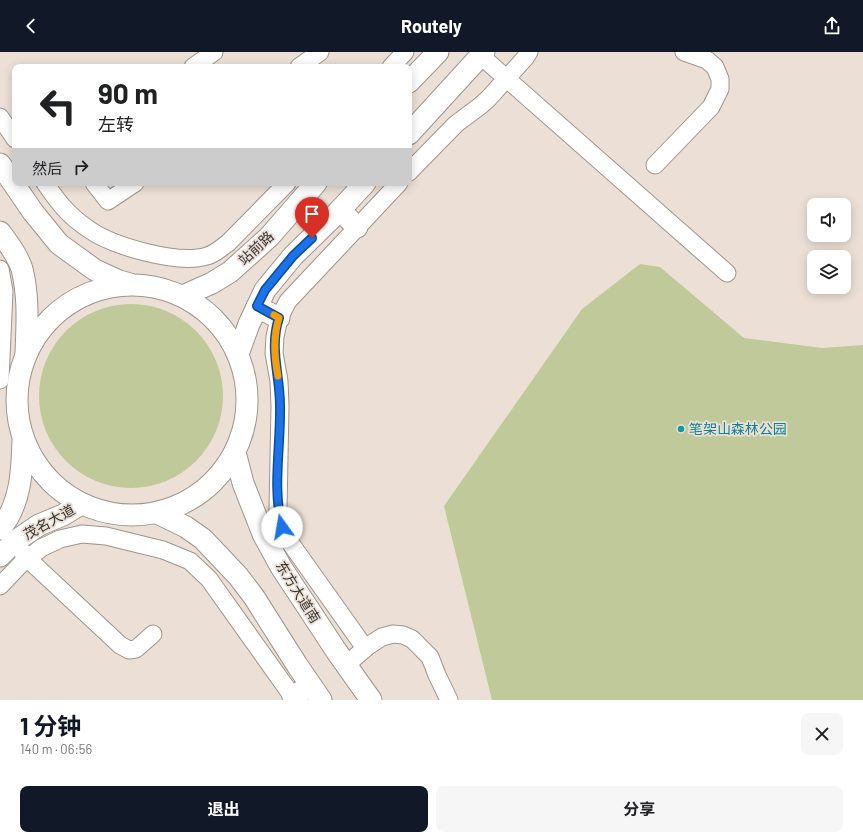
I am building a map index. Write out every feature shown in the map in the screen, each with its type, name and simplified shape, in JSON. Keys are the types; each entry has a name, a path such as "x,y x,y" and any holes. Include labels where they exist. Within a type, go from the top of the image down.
{"main road":[{"path":"412,79 438,52"},
{"path":"412,131 482,54"},
{"path":"0,164 12,181"},
{"path":"15,186 33,212 59,244 95,270 119,281 130,284 157,287 183,296 206,311 225,330 238,354 247,387 246,420 235,452 224,470 195,497 176,507 157,513 118,515 100,511 81,504 56,487 37,464 23,437 19,416 18,390 22,367 26,356 43,327 67,305 97,290 130,284"},
{"name":"站前路","path":"183,296 212,283 230,272 269,237 313,186"},
{"path":"238,354 249,324 265,290 293,256 340,210 361,186"},
{"path":"340,210 357,227"},
{"path":"0,232 12,249 22,268 28,305 26,356"},
{"path":"257,306 279,318"},
{"name":"茂名大道","path":"23,437 22,478 16,501 4,524 5,543 81,504"},
{"name":"东方大道南","path":"235,452 244,483 264,534 281,567 371,700"},
{"path":"157,513 186,527 203,539 238,576 254,597 316,692 294,698"}],"street":[{"path":"197,64 214,52"},
{"path":"303,64 320,52"},
{"path":"394,64 405,52"},
{"path":"412,169 456,124 480,106 506,79 528,52"},
{"path":"655,165 711,107 720,89 720,79 715,67 707,60 684,52"},
{"path":"482,54 506,79 727,273"},
{"path":"0,117 12,135"},
{"path":"47,186 60,205 88,229 106,239 130,248 168,257 186,258 208,256 228,243 284,186"},
{"path":"96,186 108,201 130,186"},
{"path":"288,186 300,202"},
{"path":"365,648 289,541 282,527 278,510 277,489 280,406 274,353 275,337 279,318 288,301 396,186"},
{"path":"0,269 4,291 0,380"},
{"path":"0,586 41,548 60,539 82,534 106,536 163,550 190,561 209,579 294,698"},
{"path":"5,543 28,559 120,645 129,650 136,649 153,634"},
{"path":"346,664 365,648 382,637 393,634 403,635 412,639 430,657 450,700"}],"green space":[{"name":"笔架山森林公园","path":"640,264 660,267 744,338 822,348 863,345 863,700 492,700 444,506 582,309"},
{"path":"131,304 149,306 166,311 182,320 196,331 207,345 216,361 221,378 223,396 221,414 216,431 207,447 196,461 182,472 166,481 149,486 131,488 113,486 96,481 80,472 66,461 55,447 46,431 41,414 39,396 41,378 46,361 55,345 66,331 80,320 96,311 113,306"}],"slow traffic":[{"path":"274,315 279,318 275,337 274,353 278,376"}],"place":[{"name":"笔架山森林公园","path":"681,429"}],"route":[{"path":"282,527 278,510 277,489 280,406 274,353 275,337 279,318 257,306 265,290 293,256 312,238"}]}
